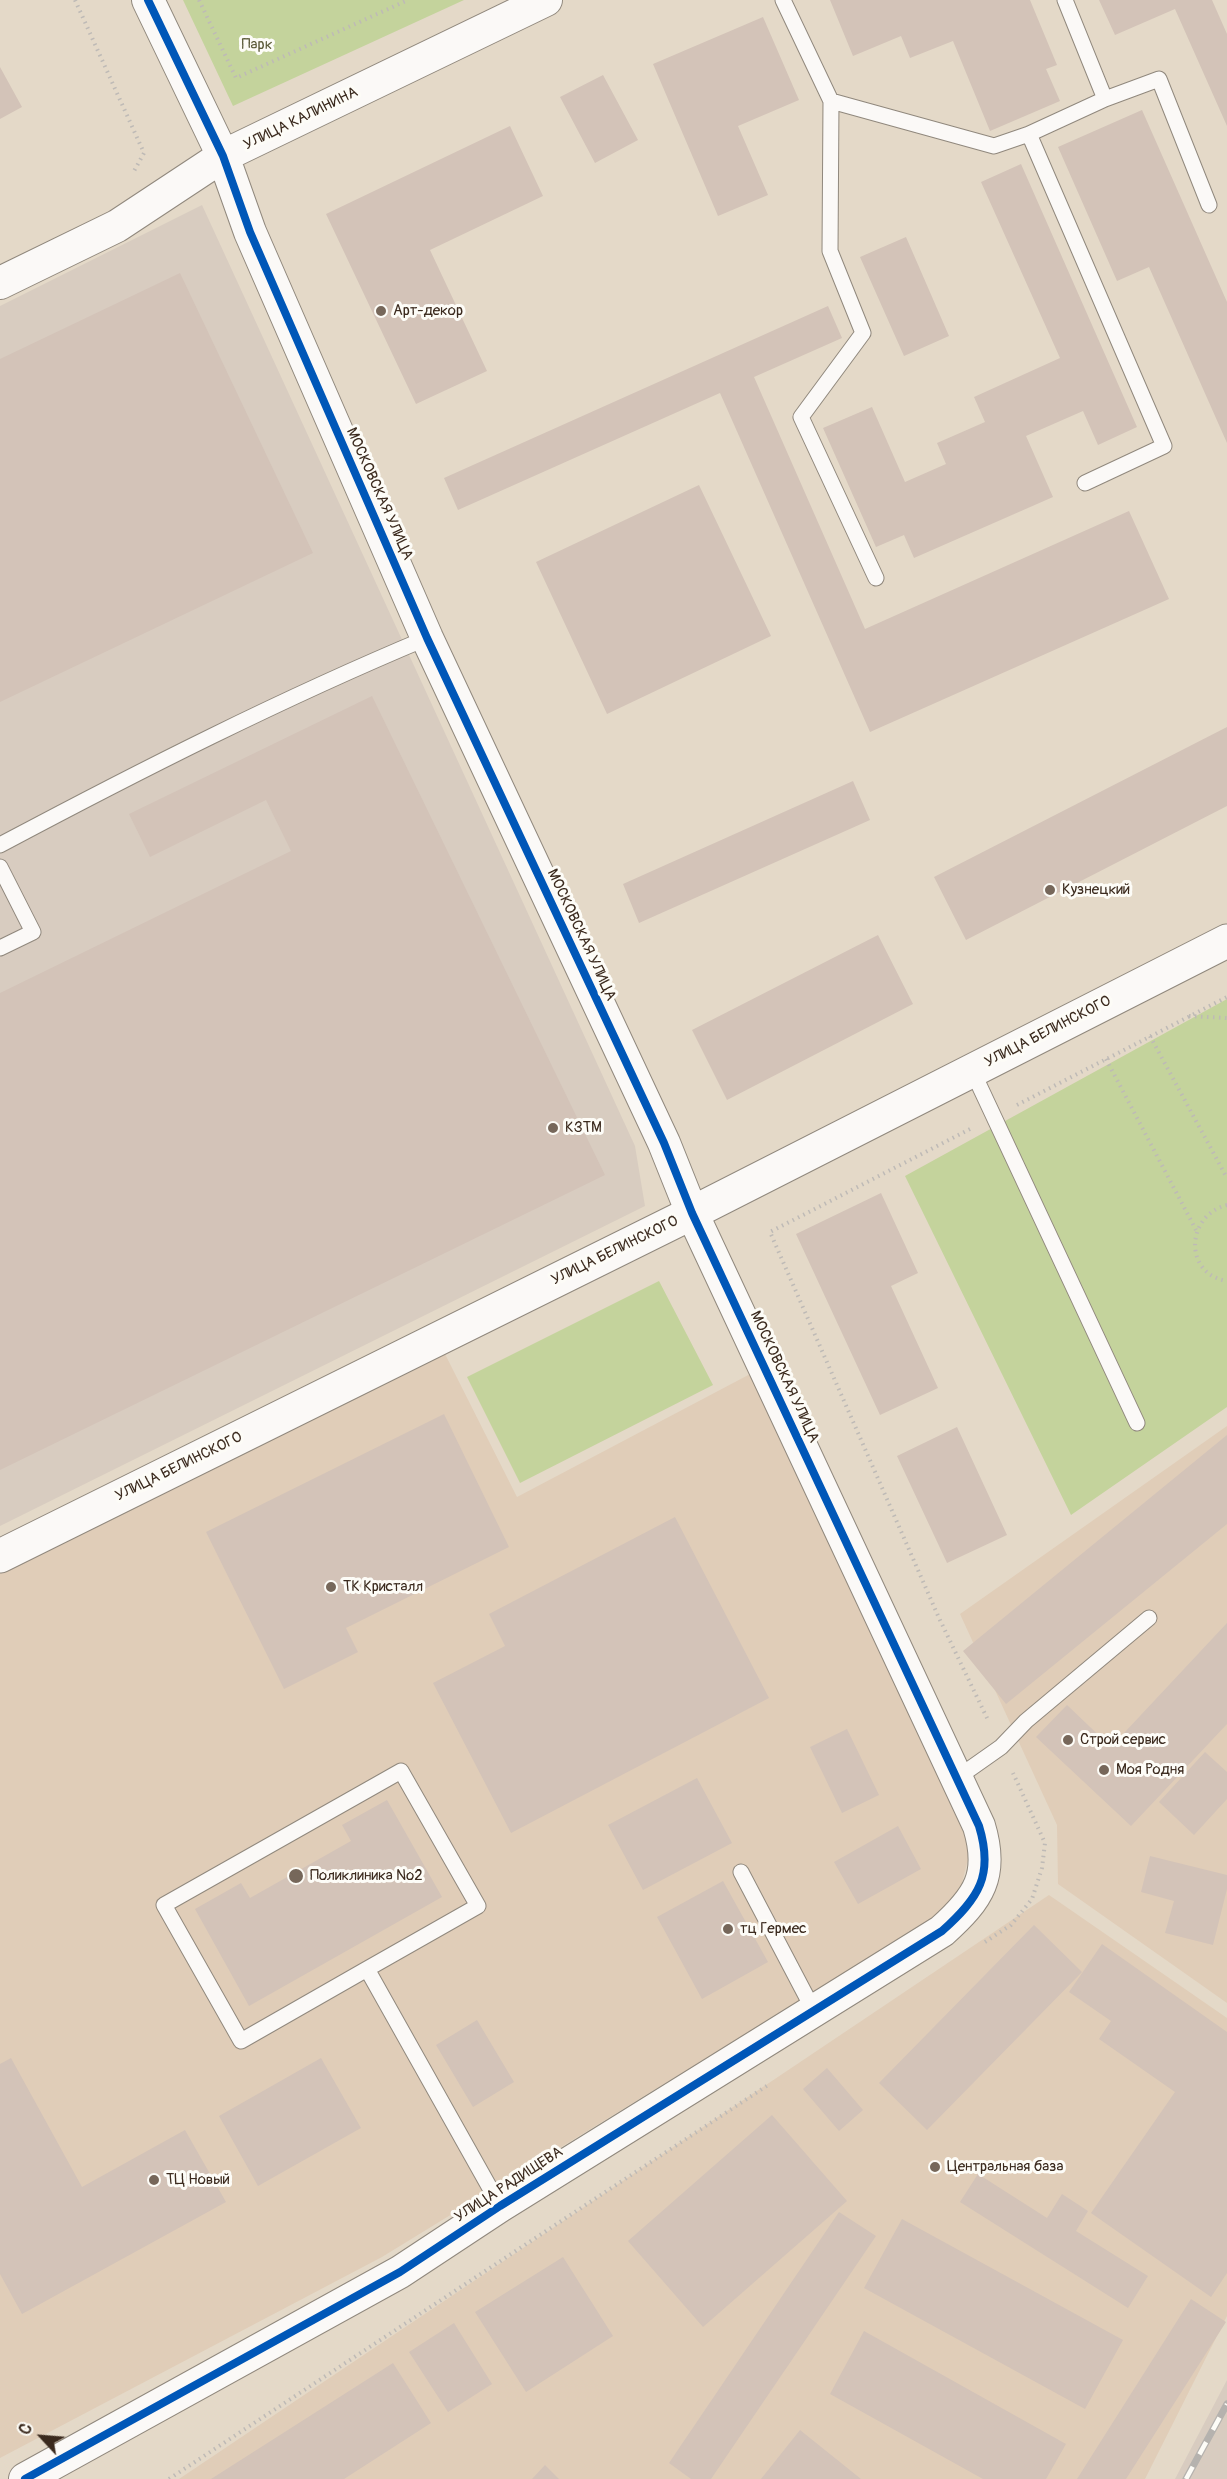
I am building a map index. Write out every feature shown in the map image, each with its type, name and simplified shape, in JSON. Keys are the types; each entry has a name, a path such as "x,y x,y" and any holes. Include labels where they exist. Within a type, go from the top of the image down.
{"street":[{"name":"МОСКОВСКАЯ УЛИЦА","path":"148,0 223,156 250,232 427,638 664,1143 692,1213 979,1826 987,1851 981,1881"},
{"name":"УЛИЦА КАЛИНИНА","path":"0,283 117,226 223,156 546,0"},
{"name":"УЛИЦА БЕЛИНСКОГО","path":"0,1556 692,1213 1227,941"},
{"name":"УЛИЦА РАДИЩЕВА","path":"25,2479 400,2272 500,2206 942,1931 967,1909 981,1881"}],"lane":[{"path":"783,0 831,101 830,251 863,333 801,417 876,578"},
{"path":"1065,0 1106,99"},
{"path":"831,101 994,146 1029,134 1106,99 1159,79 1209,205"},
{"path":"1029,134 1164,446 1085,483"},
{"path":"0,845 90,797 341,675 427,638"},
{"path":"0,867 33,932 0,948"},
{"path":"972,1071 1137,1423"},
{"path":"957,1778 1001,1747 1026,1721 1149,1618"},
{"path":"401,1771 478,1906 367,1969 241,2041 164,1905 401,1771"},
{"path":"741,1872 814,2011"},
{"path":"367,1969 500,2206"}],"path":[{"path":"75,0 144,153 133,172"},
{"path":"199,0 236,78 408,0"},
{"path":"981,1945 1011,1925 1032,1899 1042,1868 1045,1843 939,1618 770,1232 1227,997"},
{"path":"1189,1016 1227,1018"},
{"path":"1150,1036 1227,1178"},
{"path":"1106,1059 1196,1230"},
{"path":"1227,1204 1217,1207 1205,1216 1196,1230 1194,1245 1198,1260 1207,1272 1227,1281"},
{"path":"169,2479 770,2084"}],"shaded area":[{"path":"202,205 635,1146 645,1206 0,1526 0,306"},
{"path":"445,1354 517,1497 754,1372 969,1836 969,1855 961,1887 939,1915 382,2257 0,2458 0,1571"},
{"path":"1227,1426 1227,2003 1058,1884 1057,1825 960,1614"},
{"name":"Центральная база","path":"1049,1895 1227,2018 1227,2316 1145,2479 179,2479"},
{"path":"1227,2380 1227,2479 1175,2479"}],"green space":[{"name":"Парк","path":"183,0 464,0 233,106"},
{"path":"1227,999 1227,1407 1071,1515 905,1176"},
{"path":"659,1281 713,1385 520,1483 467,1377"}],"building":[{"path":"830,0 1030,0 1057,65 1046,69 1060,101 990,131 953,41 910,58 901,36 853,56"},
{"path":"1099,0 1212,0 1227,34 1227,126 1175,9 1115,35"},
{"path":"763,17 799,100 738,126 768,195 718,216 653,64"},
{"path":"0,67 22,107 0,119"},
{"path":"603,75 638,140 595,163 560,97"},
{"path":"1142,110 1227,302 1227,443 1149,267 1117,281 1058,147"},
{"path":"510,126 543,196 430,250 487,371 416,404 326,214"},
{"path":"1021,164 1137,427 1098,445 1083,411 1026,436 1053,497 914,558 904,535 876,547 823,428 872,407 905,482 946,464 937,443 985,422 974,397 1060,358 981,182"},
{"path":"906,237 949,336 904,356 860,257"},
{"path":"180,273 313,553 0,702 0,359"},
{"path":"828,306 842,338 754,377 865,629 1129,511 1169,599 870,732 720,393 458,510 444,478"},
{"path":"699,485 771,636 607,714 536,562"},
{"path":"372,696 605,1175 0,1470 0,993 291,851 266,800 150,857 129,814"},
{"path":"1227,727 1227,806 966,940 934,877"},
{"path":"853,781 870,820 639,923 623,884"},
{"path":"878,935 913,1004 727,1100 692,1030"},
{"path":"881,1193 918,1273 891,1286 938,1388 880,1415 796,1234"},
{"name":"ТК Кристалл","path":"444,1414 509,1547 346,1628 358,1652 284,1689 206,1532"},
{"path":"957,1427 1007,1535 947,1563 897,1456"},
{"path":"1227,1435 1227,1524 1006,1704 963,1651"},
{"path":"675,1517 769,1698 511,1833 433,1683 505,1646 489,1614"},
{"path":"1227,1623 1227,1724 1131,1826 1036,1737 1067,1705 1111,1747"},
{"path":"847,1729 879,1795 842,1813 810,1747"},
{"path":"1205,1752 1227,1772 1227,1799 1194,1835 1159,1802"},
{"path":"697,1778 732,1843 643,1890 608,1825"},
{"path":"387,1800 442,1897 249,2006 195,1909 241,1883 250,1898 351,1841 342,1825"},
{"path":"898,1826 921,1869 858,1904 834,1862"},
{"path":"1150,1856 1227,1875 1227,1889 1213,1945 1165,1933 1174,1901 1141,1892"},
{"path":"723,1881 768,1962 702,1999 657,1917"},
{"path":"1034,1925 1082,1972 927,2130 879,2083"},
{"path":"1102,1944 1227,2032 1227,2273 1211,2297 1091,2213 1175,2092 1099,2039 1111,2021 1069,1992"},
{"path":"477,2020 514,2082 473,2107 436,2045"},
{"name":"ТЦ Новый","path":"11,2058 82,2187 185,2130 226,2202 22,2314 0,2274 0,2064"},
{"path":"321,2058 361,2128 258,2186 219,2116"},
{"path":"827,2068 863,2110 839,2131 803,2089"},
{"path":"772,2115 847,2201 703,2327 628,2241"},
{"path":"978,2174 1047,2218 1062,2194 1088,2211 1076,2231 1148,2276 1128,2308 960,2202"},
{"path":"839,2212 876,2236 711,2479 691,2479 669,2463"},
{"path":"902,2219 1123,2340 1085,2409 864,2288"},
{"path":"563,2257 613,2336 526,2392 475,2312"},
{"path":"1191,2299 1226,2322 1126,2479 1077,2479"},
{"path":"454,2323 492,2384 448,2412 409,2352"},
{"path":"864,2331 1066,2444 1046,2479 983,2479 830,2394"},
{"path":"393,2363 431,2423 344,2479 211,2479"},
{"path":"800,2430 861,2479 761,2479"},
{"path":"545,2465 559,2479 532,2479"}],"railway":[{"path":"1186,2479 1227,2404"}],"cycle path":[{"path":"25,2479 400,2272 500,2206 942,1931 966,1908 974,1896 984,1872 985,1858 979,1826 692,1213 664,1143 427,638 250,232 223,156 148,0"}],"place":[{"name":"Арт-декор","path":"381,311"},
{"name":"Кузнецкий","path":"1050,890"},
{"name":"КЗТМ","path":"553,1128"},
{"name":"ТК Кристалл","path":"331,1587"},
{"name":"Строй сервис","path":"1068,1740"},
{"name":"Моя Родня","path":"1104,1770"},
{"name":"Поликлиника №2","path":"296,1876"},
{"name":"тц Гермес","path":"728,1929"},
{"name":"Центральная база","path":"935,2167"},
{"name":"ТЦ Новый","path":"154,2180"}]}
